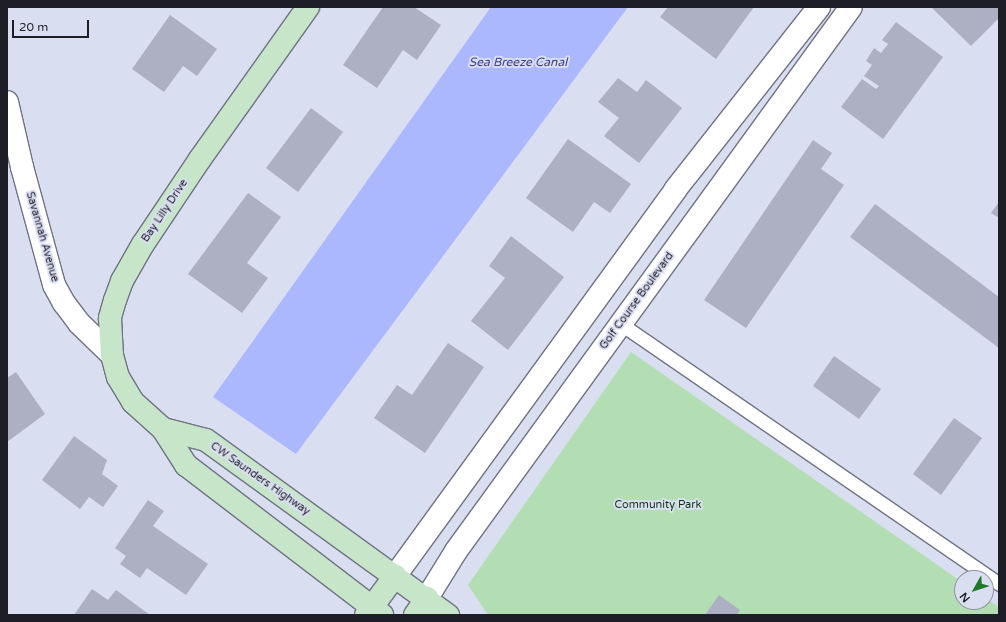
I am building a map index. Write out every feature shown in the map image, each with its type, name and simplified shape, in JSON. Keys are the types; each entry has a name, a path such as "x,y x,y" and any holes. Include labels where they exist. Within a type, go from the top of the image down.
{"main road":[{"name":"Bay Lilly Drive","path":"163,429 133,402 118,377 112,355 110,318 115,300 122,281 143,244 200,159 308,7"},
{"name":"CW Saunders Highway","path":"163,429 206,440 395,576 420,606 448,615"},
{"path":"163,429 186,465 374,612 395,576"}],"street":[{"path":"395,576 675,190 820,7"},
{"name":"Golf Course Boulevard","path":"420,606 456,551 851,7"},
{"name":"Savannah Avenue","path":"7,102 22,167 54,285 64,303 79,323 112,355"}],"lane":[{"path":"621,324 999,584"}],"green space":[{"name":"Community Park","path":"631,352 954,576 954,610 994,610 994,604 999,607 999,615 488,615 468,585"}],"water":[{"name":"Sea Breeze Canal","path":"491,7 628,7 296,454 213,397"}],"building":[{"path":"383,7 414,7 441,25 417,60 403,50 377,88 343,65"},
{"path":"668,7 754,7 716,59 660,17"},
{"path":"931,7 999,7 999,18 971,46"},
{"path":"170,15 217,49 197,76 183,66 164,92 132,69"},
{"path":"896,22 943,57 883,139 841,107 862,79 876,89 879,86 864,76 872,65 866,61 874,48 881,53 888,44 882,40"},
{"path":"618,78 637,92 646,80 682,108 639,163 604,136 619,118 598,102"},
{"path":"311,108 343,132 298,192 266,168"},
{"path":"568,139 631,184 610,213 594,202 573,232 526,198"},
{"path":"813,140 832,153 821,169 844,185 746,328 704,300"},
{"path":"248,193 281,217 247,263 268,278 242,313 188,274"},
{"path":"999,202 999,218 991,213"},
{"path":"875,204 999,297 999,348 850,237"},
{"path":"511,236 564,277 508,350 471,321 505,278 489,266"},
{"path":"448,343 484,367 425,453 374,418 397,385 412,395"},
{"path":"834,356 881,389 859,419 813,386"},
{"path":"16,372 45,414 7,442 7,378"},
{"path":"954,418 982,438 941,495 913,474"},
{"path":"74,436 107,460 102,474 118,486 103,507 89,497 80,509 42,480"},
{"path":"148,500 164,511 153,526 208,564 186,595 147,568 140,578 120,564 126,556 115,548"},
{"path":"92,589 108,600 116,590 150,615 74,615"},
{"path":"719,595 740,610 737,615 705,615"}]}
